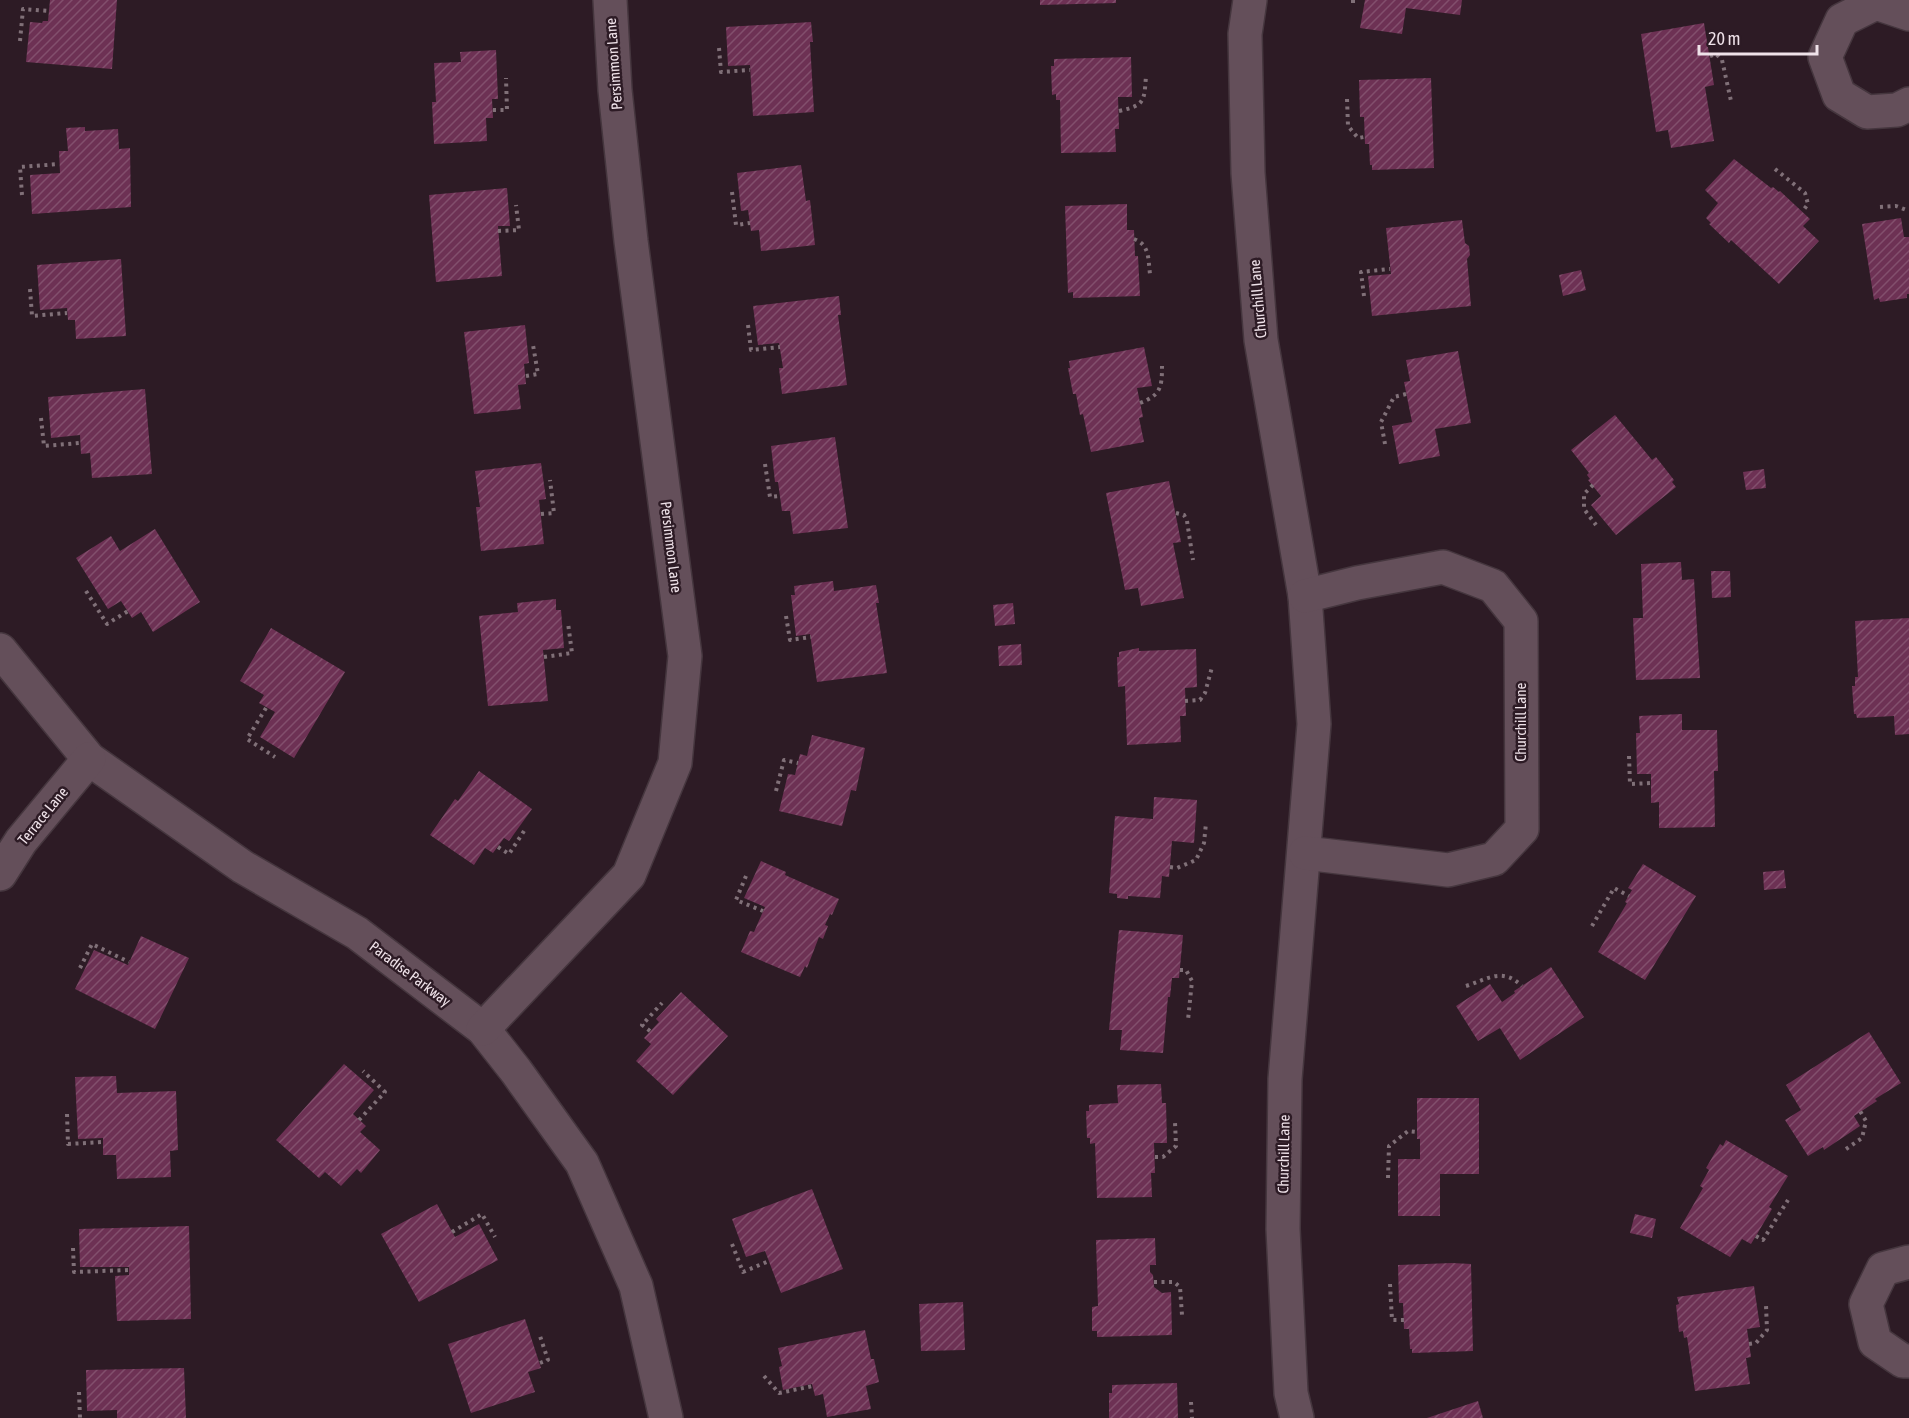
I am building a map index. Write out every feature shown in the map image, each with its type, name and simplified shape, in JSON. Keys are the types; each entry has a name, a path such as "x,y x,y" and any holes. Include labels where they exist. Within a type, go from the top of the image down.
{"street":[{"name":"Persimmon Lane","path":"483,1029 629,875 675,763 686,656 631,241 615,90 610,0"},
{"name":"Churchill Lane","path":"1250,0 1245,34 1248,173 1261,340 1305,596 1314,724 1305,853 1284,1079 1283,1229 1291,1393 1297,1418"},
{"path":"1909,14 1876,3 1862,10 1842,21 1825,57 1839,94 1867,112 1898,110 1909,104"},
{"name":"Churchill Lane","path":"1305,596 1358,583 1443,567 1493,586 1521,621 1522,829 1494,859 1448,870 1305,853"},
{"name":"Paradise Parkway","path":"0,650 89,759 243,867 357,933 483,1029 582,1163 636,1286 666,1418"},
{"name":"Terrace Lane","path":"0,874 21,841 89,759"},
{"path":"1909,1262 1883,1269 1866,1304 1875,1342 1903,1360 1909,1361"}],"path":[{"path":"20,41 23,9 49,11"},
{"path":"719,48 721,72 750,70"},
{"path":"1710,56 1716,54 1722,60 1731,100"},
{"path":"1119,111 1138,106 1145,99 1146,76"},
{"path":"492,110 507,110 506,78"},
{"path":"1347,99 1348,126 1358,138 1364,137"},
{"path":"22,195 20,167 59,164"},
{"path":"1774,169 1805,193 1808,204 1802,212"},
{"path":"732,192 736,225 750,223"},
{"path":"498,231 519,230 516,205"},
{"path":"1880,207 1896,206 1909,211"},
{"path":"1134,239 1142,242 1148,251 1150,274"},
{"path":"1364,296 1361,273 1390,269"},
{"path":"30,289 32,316 67,313"},
{"path":"748,325 751,350 780,347"},
{"path":"526,376 538,374 533,345"},
{"path":"1140,404 1159,392 1162,383 1162,366"},
{"path":"1385,444 1381,422 1394,397 1406,394"},
{"path":"41,418 44,446 80,443"},
{"path":"765,464 770,497 780,496"},
{"path":"541,514 554,513 550,480"},
{"path":"1593,486 1584,494 1584,509 1596,525"},
{"path":"1176,513 1184,515 1187,520 1193,560"},
{"path":"86,591 107,624 128,611"},
{"path":"786,616 790,640 811,637"},
{"path":"544,657 572,654 568,623"},
{"path":"1185,701 1200,700 1205,693 1212,667"},
{"path":"266,708 247,740 275,757"},
{"path":"1629,756 1630,784 1650,783"},
{"path":"776,791 784,760 798,763"},
{"path":"1170,867 1177,868 1196,860 1204,843 1206,823"},
{"path":"498,847 509,854 526,828"},
{"path":"746,876 736,900 763,911"},
{"path":"1593,926 1614,888 1629,896"},
{"path":"80,968 92,944 129,962"},
{"path":"1180,970 1186,970 1192,981 1188,1020"},
{"path":"1466,986 1501,974 1513,978 1522,986"},
{"path":"650,1031 642,1024 662,1003"},
{"path":"359,1120 385,1092 363,1071"},
{"path":"1846,1149 1862,1138 1866,1121 1860,1111"},
{"path":"67,1114 69,1144 103,1142"},
{"path":"1155,1157 1163,1158 1176,1146 1175,1122"},
{"path":"1388,1178 1389,1146 1408,1131 1418,1132"},
{"path":"1756,1236 1763,1239 1788,1200"},
{"path":"452,1232 482,1214 495,1237"},
{"path":"732,1244 743,1272 769,1261"},
{"path":"73,1248 74,1272 129,1270"},
{"path":"1154,1282 1174,1282 1180,1287 1182,1315"},
{"path":"1390,1284 1392,1320 1404,1320"},
{"path":"1749,1344 1756,1343 1767,1330 1766,1305"},
{"path":"540,1336 548,1360 540,1363"},
{"path":"764,1376 779,1393 813,1386"},
{"path":"79,1392 80,1418"},
{"path":"1191,1402 1192,1418"}],"building":[{"path":"50,0 117,0 112,69 26,62 30,22 48,21"},
{"path":"1040,0 1116,0 1116,3 1040,5"},
{"path":"1365,0 1462,0 1460,15 1406,8 1402,34 1360,28"},
{"path":"811,22 814,112 753,116 750,65 728,66 726,27"},
{"path":"1704,23 1714,85 1705,87 1714,141 1671,148 1668,130 1656,132 1641,34"},
{"path":"496,50 498,99 492,99 493,118 486,118 487,141 434,144 432,102 436,102 434,63 461,62 460,52"},
{"path":"1131,57 1132,97 1118,97 1119,129 1115,129 1116,152 1061,153 1060,100 1056,100 1056,94 1052,95 1051,66 1054,66 1054,59"},
{"path":"1431,78 1434,168 1372,170 1369,144 1365,144 1364,117 1360,117 1359,80"},
{"path":"85,127 85,131 118,129 119,149 130,148 131,207 32,214 30,175 60,173 59,151 68,151 66,128"},
{"path":"1734,159 1771,188 1780,191 1810,219 1803,226 1819,241 1779,284 1731,240 1729,243 1709,224 1711,223 1706,218 1718,203 1705,190"},
{"path":"801,165 806,201 810,200 815,245 761,251 759,230 751,231 748,210 741,211 737,173"},
{"path":"507,188 510,226 498,226 502,276 436,282 429,195"},
{"path":"1127,204 1127,230 1134,230 1140,296 1073,298 1073,292 1068,293 1065,206"},
{"path":"1901,218 1904,237 1909,237 1909,294 1907,298 1880,302 1879,298 1874,300 1862,224"},
{"path":"1462,220 1465,243 1469,246 1470,255 1467,259 1471,306 1372,316 1368,276 1391,274 1386,228"},
{"path":"121,259 126,336 76,339 75,320 68,320 67,308 40,310 37,265"},
{"path":"1581,270 1586,290 1563,296 1559,275"},
{"path":"839,296 841,315 838,315 847,385 782,394 779,368 783,368 779,343 758,345 753,306"},
{"path":"525,325 529,363 524,364 526,384 518,385 521,409 474,414 464,332"},
{"path":"1144,347 1152,386 1137,388 1143,417 1139,418 1144,442 1091,452 1083,414 1080,415 1076,394 1073,394 1068,368 1070,368 1069,361"},
{"path":"1458,351 1471,423 1435,429 1440,456 1399,464 1392,426 1412,422 1404,382 1410,381 1406,360"},
{"path":"145,389 152,474 92,478 90,453 81,454 80,435 51,438 48,397"},
{"path":"1615,415 1652,460 1656,457 1674,480 1672,482 1676,487 1616,535 1591,505 1601,496 1588,480 1590,479 1587,475 1589,473 1571,450"},
{"path":"835,437 848,528 793,534 790,511 782,511 778,482 775,482 771,446"},
{"path":"541,463 546,499 539,500 544,544 481,551 476,507 480,507 475,471"},
{"path":"1764,469 1766,488 1746,490 1743,472"},
{"path":"1169,481 1181,542 1173,543 1184,598 1141,606 1138,588 1125,590 1106,493"},
{"path":"155,529 200,602 153,632 141,612 132,618 121,601 108,609 76,558 111,536 120,551"},
{"path":"1681,562 1682,580 1694,579 1700,678 1636,680 1633,618 1643,618 1641,564"},
{"path":"1711,571 1730,571 1731,597 1712,598"},
{"path":"833,581 834,591 876,585 879,603 876,603 887,673 817,682 810,634 796,636 791,595 795,595 794,586"},
{"path":"556,599 556,610 561,610 564,648 543,650 548,701 488,706 479,616 518,612 517,603"},
{"path":"1013,603 1015,624 995,626 993,605"},
{"path":"1909,618 1909,734 1895,735 1894,716 1857,718 1854,714 1852,686 1855,686 1855,677 1858,677 1855,621"},
{"path":"271,628 345,672 294,758 260,737 275,712 259,703 264,695 240,681"},
{"path":"1021,644 1022,665 999,666 998,646"},
{"path":"1139,648 1139,651 1196,649 1197,687 1185,688 1186,716 1180,716 1181,742 1127,745 1125,686 1118,687 1117,657 1119,657 1119,652"},
{"path":"1682,714 1682,730 1717,730 1718,771 1714,771 1715,827 1659,828 1659,802 1651,803 1651,774 1637,774 1636,733 1640,733 1639,716"},
{"path":"812,735 865,748 856,791 851,790 842,826 779,811 788,774 795,775 800,754 807,756"},
{"path":"479,771 532,809 509,841 504,838 493,853 485,848 474,865 430,835 455,799 458,801"},
{"path":"1154,797 1197,800 1194,843 1172,841 1169,877 1162,876 1160,898 1128,896 1128,899 1117,898 1117,894 1109,893 1115,816 1153,819"},
{"path":"761,861 786,872 785,875 839,899 825,925 828,926 823,939 819,937 807,968 805,966 800,977 741,952 750,931 754,932 765,907 744,898"},
{"path":"1643,864 1696,896 1645,980 1598,952 1627,903 1625,902 1632,890 1628,888"},
{"path":"1784,870 1786,888 1764,890 1763,872"},
{"path":"1119,930 1183,935 1179,978 1172,978 1170,997 1168,997 1163,1053 1120,1050 1122,1030 1109,1030"},
{"path":"141,936 189,958 155,1029 75,989 94,950 128,965"},
{"path":"1551,967 1584,1017 1520,1060 1500,1028 1478,1041 1456,1006 1490,984 1502,1002 1515,993 1514,991"},
{"path":"681,992 728,1036 673,1095 636,1061 651,1044 644,1038 659,1022 656,1019"},
{"path":"1869,1032 1901,1083 1875,1099 1877,1101 1854,1116 1860,1126 1824,1150 1823,1147 1808,1156 1785,1120 1801,1110 1786,1085"},
{"path":"344,1064 374,1090 353,1114 366,1126 360,1132 380,1150 361,1173 357,1169 341,1186 325,1172 319,1178 276,1140"},
{"path":"116,1076 117,1093 176,1091 178,1150 170,1151 171,1177 117,1179 116,1155 103,1155 103,1138 78,1139 75,1077"},
{"path":"1161,1084 1162,1103 1166,1103 1167,1143 1154,1143 1155,1173 1151,1173 1152,1197 1097,1198 1095,1143 1090,1144 1090,1138 1087,1138 1086,1111 1089,1111 1089,1105 1118,1103 1117,1085"},
{"path":"1417,1098 1479,1098 1479,1174 1440,1174 1440,1216 1398,1216 1398,1159 1420,1159 1420,1139 1417,1139"},
{"path":"1726,1140 1788,1176 1769,1207 1772,1209 1751,1244 1742,1239 1730,1257 1680,1228 1703,1188 1700,1186 1709,1170 1706,1168 1720,1144 1723,1146"},
{"path":"812,1189 843,1269 781,1293 765,1251 746,1257 732,1219"},
{"path":"437,1204 455,1237 479,1224 498,1260 419,1302 381,1234"},
{"path":"1635,1214 1656,1219 1652,1238 1630,1233"},
{"path":"189,1226 191,1319 117,1321 115,1276 129,1275 129,1267 80,1267 79,1229"},
{"path":"1155,1238 1156,1265 1150,1265 1150,1272 1153,1275 1154,1287 1162,1293 1171,1292 1172,1335 1097,1337 1097,1331 1092,1331 1092,1307 1098,1306 1096,1240"},
{"path":"1471,1264 1473,1351 1412,1353 1409,1329 1404,1329 1403,1303 1399,1303 1398,1265"},
{"path":"1754,1286 1760,1327 1747,1329 1751,1357 1746,1358 1750,1384 1695,1391 1687,1337 1684,1338 1683,1331 1679,1332 1677,1297"},
{"path":"963,1302 965,1350 921,1351 919,1304"},
{"path":"525,1319 541,1368 528,1372 535,1392 471,1413 448,1344"},
{"path":"865,1330 879,1382 866,1386 871,1409 827,1417 823,1394 815,1396 812,1384 783,1390 779,1367 782,1366 778,1348"},
{"path":"184,1368 186,1418 117,1418 117,1410 87,1411 86,1370"},
{"path":"1177,1383 1178,1418 1109,1418 1109,1393 1112,1393 1112,1385"},
{"path":"1478,1401 1483,1418 1427,1418"}]}
